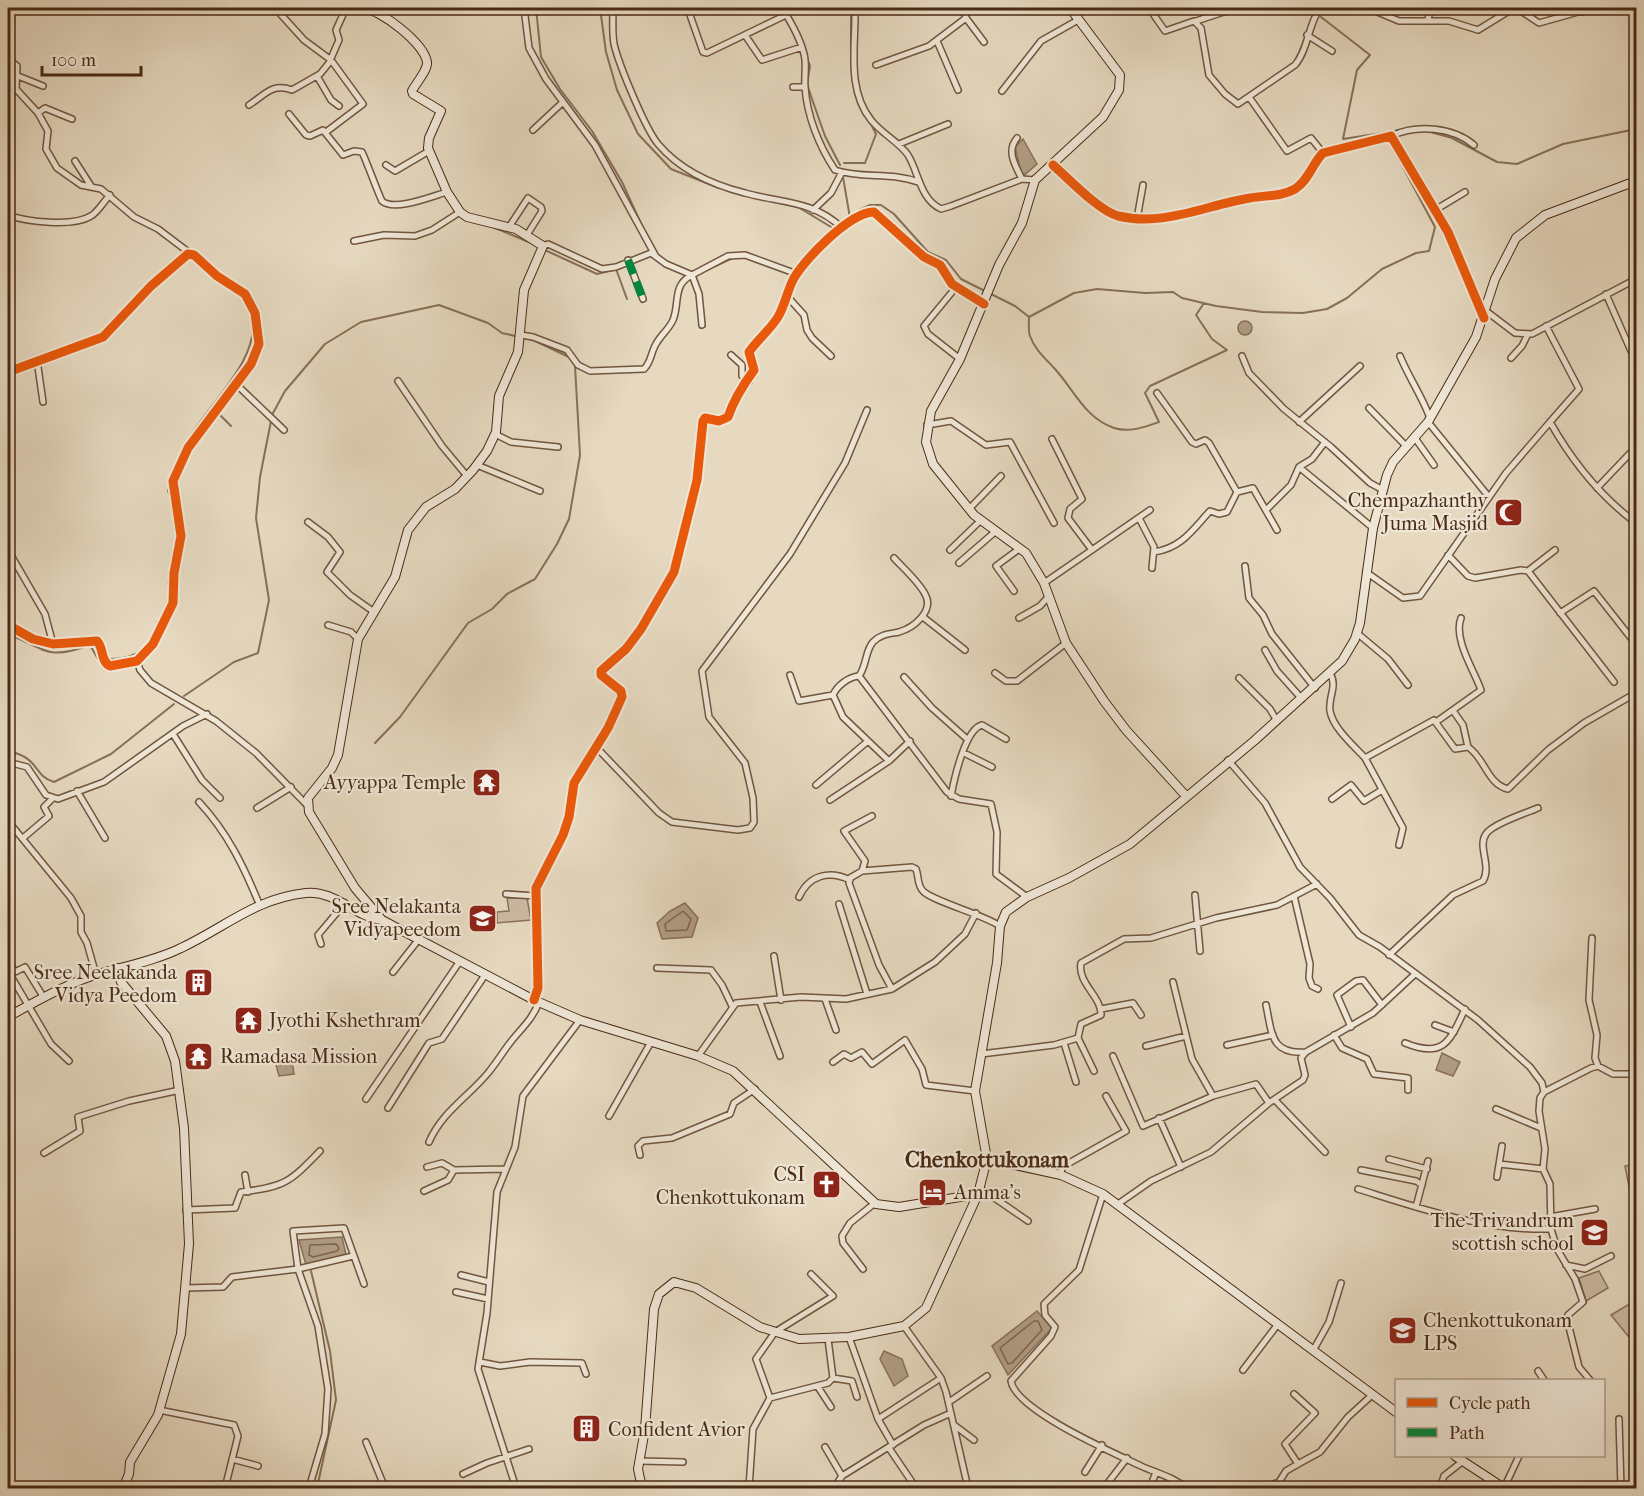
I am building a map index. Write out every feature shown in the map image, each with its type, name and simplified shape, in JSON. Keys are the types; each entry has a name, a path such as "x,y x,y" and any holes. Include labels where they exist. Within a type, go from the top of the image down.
{"main road":[{"path":"363,8 380,13 401,30 425,57 426,68 412,91 415,97 441,111 429,138 429,151 447,192 460,212 467,217 509,227 543,246 524,290 520,339 500,396 495,434 477,465 455,489 426,507 408,530 395,577 358,639 338,755 308,798 307,805 355,888 382,920"},
{"path":"1070,8 1119,75 1121,85 1103,117 1035,180 1022,223 990,286 960,359 931,411 926,442 933,464 969,509 1031,561 1044,584 1066,643 1113,715 1186,796"},
{"path":"642,1488 638,1469 645,1429 654,1309 659,1294 666,1287 674,1282 696,1288 760,1327 799,1339 849,1337 904,1326 926,1308 979,1191 987,1159 975,1092 1000,926 1006,912 1027,897 1069,879 1130,844 1315,688 1348,653 1357,633 1373,528 1393,462 1429,420 1485,314 1504,259 1516,238 1533,222 1602,192 1636,181"},
{"path":"8,1017 96,975 180,949 234,916 260,906 308,893 345,903 374,919 382,920 485,975 580,1020 698,1056 733,1071 875,1203 899,1207 979,1191"},
{"path":"118,968 121,982 166,1036 175,1061 180,1090 187,1176 186,1210 189,1244 181,1334 159,1410 130,1462 129,1474 123,1488"},
{"path":"987,1159 1061,1175 1103,1194 1165,1243 1314,1349 1395,1411"},
{"path":"1458,1457 1493,1486 1504,1488"}],"street":[{"path":"275,8 304,40 331,60 354,88 363,105 326,132"},
{"path":"249,105 275,87 282,86 292,90 317,76 331,60 339,40 336,30 346,8"},
{"path":"524,8 529,48 546,79 595,145 655,255 666,264 693,277 699,294 702,325"},
{"path":"614,8 614,45 635,100 657,143 693,172 715,184 748,194 793,201 841,226"},
{"path":"782,8 802,47 805,58 804,87 822,151 835,170 900,176 918,182"},
{"path":"855,8 854,76 861,100 870,118 883,133 899,144 909,157 918,182 928,198 941,209 1022,179 1035,180"},
{"path":"964,8 966,18 984,42"},
{"path":"1149,8 1165,31 1236,8"},
{"path":"1196,21 1201,28 1208,71 1213,82 1233,103 1238,104 1295,65 1301,57 1307,35 1320,8"},
{"path":"1368,8 1399,21 1428,19 1449,21 1478,30 1512,9 1518,9 1539,23 1571,11 1617,8"},
{"path":"1428,19 1431,8"},
{"path":"690,15 705,53 786,15"},
{"path":"876,65 918,52 966,18"},
{"path":"1002,91 1041,41 1078,20"},
{"path":"745,35 762,60 802,47"},
{"path":"1307,35 1332,51"},
{"path":"936,41 958,90"},
{"path":"8,59 17,66 16,89 38,113 48,131 46,149 53,162 81,185 91,186 110,195 134,218 158,229 217,276 245,294 255,313 259,344 251,364 237,385 215,410 188,448 173,482 181,536 174,573 173,603 153,644 137,661 117,666 107,664 97,641 53,644 33,639 8,625"},
{"path":"18,76 43,86"},
{"path":"317,76 331,100 339,105"},
{"path":"793,87 804,87"},
{"path":"1249,97 1287,151 1311,138 1323,153"},
{"path":"532,130 563,102"},
{"path":"38,113 45,108 72,119"},
{"path":"289,114 306,135 310,136 323,130 326,132 343,155 354,151 362,152 373,173 379,195 385,202 396,206 447,192"},
{"path":"899,144 948,124"},
{"path":"1053,165 1108,212 1137,219 1192,213 1249,198 1293,190 1306,178 1323,153 1418,127 1463,135 1474,145"},
{"path":"1391,136 1435,210 1456,250 1468,284 1485,314 1515,333 1528,334 1546,326 1636,279"},
{"path":"1017,138 1012,143 1011,156 1022,179"},
{"path":"386,165 395,171 429,151"},
{"path":"75,161 91,186"},
{"path":"813,210 831,193 842,172"},
{"path":"1137,219 1143,185"},
{"path":"1435,210 1465,192"},
{"path":"8,215 35,221 71,222 92,216 110,195"},
{"path":"509,227 528,198 541,207 542,211 527,235"},
{"path":"354,241 384,235 415,236 432,230 460,212"},
{"path":"429,1142 441,1120 487,1074 512,1040 530,1022 537,1001 539,921 536,896 538,884 563,835 569,817 574,783 610,725 622,693 601,675 601,671 626,649 641,629 680,559 697,480 702,421 708,417 726,420 737,393 749,381 755,366 749,352 780,314 794,273 841,226 866,212 874,212 924,257 940,265 952,284 984,304"},
{"path":"543,246 548,244 602,269 616,267 644,254 655,255"},
{"path":"8,372 37,360 54,357 103,337 151,286 189,254"},
{"path":"520,339 533,337 567,350 578,365 590,371 644,369 648,366 656,344 674,318 676,292 683,279 693,277 728,256 745,255 794,273"},
{"path":"629,262 644,299"},
{"path":"957,286 924,326 928,334 960,359"},
{"path":"1606,294 1631,351"},
{"path":"786,295 804,315 807,330 812,338 831,356"},
{"path":"1366,573 1403,598 1410,599 1420,596 1489,497 1579,389 1546,326"},
{"path":"1511,358 1522,346 1528,334"},
{"path":"730,355 742,365 742,376 749,381"},
{"path":"1242,356 1249,373 1299,422 1370,483 1383,490"},
{"path":"1400,356 1408,377 1421,392 1429,420 1489,497"},
{"path":"37,360 43,402"},
{"path":"1299,422 1360,366"},
{"path":"398,381 442,446 467,476"},
{"path":"237,385 284,430"},
{"path":"1157,393 1192,442 1196,444 1205,440 1209,443 1237,492"},
{"path":"1369,408 1407,447"},
{"path":"596,747 659,813 672,822 738,830 750,828 754,822 753,798 745,764 709,717 702,671 790,554 845,462 867,410"},
{"path":"927,425 951,421 986,445 1010,442 1054,523"},
{"path":"1550,422 1566,451 1597,488 1618,510 1636,523"},
{"path":"495,434 511,442 558,447"},
{"path":"1415,438 1434,465"},
{"path":"1052,439 1082,499 1070,509 1068,518 1092,550"},
{"path":"1266,510 1291,485 1299,467 1311,459 1325,442"},
{"path":"1597,488 1619,468 1636,447"},
{"path":"477,465 540,491"},
{"path":"1299,467 1373,528"},
{"path":"969,509 1001,476"},
{"path":"1237,492 1253,489 1277,530"},
{"path":"1154,552 1166,550 1198,528 1210,511 1219,514 1227,512 1237,492"},
{"path":"1044,584 1150,510"},
{"path":"1139,518 1154,552 1152,567"},
{"path":"950,550 981,520"},
{"path":"308,522 328,537 339,552 327,573 350,595 374,612"},
{"path":"959,563 996,531"},
{"path":"1014,591 996,566 1019,549"},
{"path":"8,550 45,614 53,644"},
{"path":"1528,571 1555,550"},
{"path":"1448,555 1468,576 1474,578 1521,570 1528,571 1614,682"},
{"path":"859,676 865,667 873,643 886,633 911,627 922,617 926,609 925,594 894,558"},
{"path":"1245,566 1249,598 1263,615 1272,634 1315,688"},
{"path":"1560,613 1594,591 1631,638"},
{"path":"1018,618 1040,606 1048,596"},
{"path":"922,617 965,650"},
{"path":"1436,722 1454,712 1481,690 1467,661 1457,627 1461,618"},
{"path":"328,625 351,632 358,639"},
{"path":"1357,633 1388,659 1408,685"},
{"path":"995,673 1006,681 1017,681 1066,643"},
{"path":"1265,650 1277,670 1302,699"},
{"path":"137,661 140,670 151,683 207,714 256,753 307,805"},
{"path":"1330,673 1335,682 1330,710 1334,721 1365,758 1403,828 1399,845"},
{"path":"790,675 799,701 833,695"},
{"path":"833,695 836,689 852,676 859,676"},
{"path":"859,676 951,796 991,804 997,832 996,874 1027,897"},
{"path":"904,676 932,708 967,739"},
{"path":"1239,678 1270,709 1277,721"},
{"path":"1365,758 1431,720 1436,722 1455,749 1468,747 1474,751 1493,781 1508,789 1548,750 1584,723 1636,693"},
{"path":"833,695 843,717 889,761"},
{"path":"1454,712 1463,726 1468,747"},
{"path":"22,838 49,816 44,807 52,799 104,782 172,734 207,714"},
{"path":"951,796 955,774 967,739 974,728 982,725 1006,739"},
{"path":"172,734 202,780 220,798"},
{"path":"816,785 868,741"},
{"path":"830,800 889,761 910,741"},
{"path":"964,753 992,767"},
{"path":"1228,760 1265,803 1299,867 1359,935 1465,1010 1530,1067 1542,1083 1544,1092"},
{"path":"8,762 27,767 52,799"},
{"path":"1332,799 1351,785 1364,801 1382,790"},
{"path":"257,808 291,787"},
{"path":"77,791 105,838"},
{"path":"199,802 216,820 236,851 260,906"},
{"path":"1389,955 1453,895 1483,881 1487,869 1483,840 1488,831 1538,808"},
{"path":"862,871 865,861 844,831 872,816"},
{"path":"8,821 71,898 81,916 81,932 87,943 96,975"},
{"path":"850,880 862,871 912,867 918,874 919,885 928,895 976,913 1000,926"},
{"path":"799,897 809,881 815,877 827,874 850,880"},
{"path":"850,880 850,888 879,965 892,989"},
{"path":"1094,1071 1078,1038 1081,1024 1101,1015 1101,1009 1082,975 1080,967 1085,960 1124,939 1151,938 1196,924 1277,905 1317,885"},
{"path":"506,894 536,896"},
{"path":"1195,896 1200,951"},
{"path":"1294,896 1310,964 1309,978 1312,986 1318,990"},
{"path":"321,944 318,935 345,903"},
{"path":"839,904 867,994"},
{"path":"698,1056 732,1006 745,1001 760,1002 801,997 846,999 892,989 935,962 965,934 976,913"},
{"path":"1592,938 1588,1000 1597,1035 1595,1058 1598,1066 1613,1074 1636,1074"},
{"path":"393,972 419,939"},
{"path":"774,956 781,1000"},
{"path":"8,959 15,972 25,968 44,998"},
{"path":"366,1099 460,961"},
{"path":"657,968 711,970 722,985 732,1006"},
{"path":"8,971 51,1044 69,1061"},
{"path":"388,1108 429,1043 442,1039 485,975"},
{"path":"1266,1005 1273,1035 1284,1052 1299,1055 1351,1027 1382,1005 1414,975"},
{"path":"1351,1027 1337,995 1344,989 1363,980 1382,1005"},
{"path":"1173,982 1192,1059 1214,1096"},
{"path":"825,999 836,1030"},
{"path":"760,1002 780,1056"},
{"path":"1101,1009 1133,1003 1141,1015"},
{"path":"1405,1043 1423,1049 1437,1048 1448,1042 1465,1010"},
{"path":"516,1488 478,1369 488,1299 497,1192 515,1147 523,1096 580,1020"},
{"path":"1435,1025 1454,1032"},
{"path":"1227,1045 1273,1035"},
{"path":"1334,1035 1342,1048 1368,1059 1372,1073 1408,1078 1408,1090"},
{"path":"1146,1046 1186,1036"},
{"path":"981,1054 1064,1043 1078,1038"},
{"path":"833,1062 844,1054 851,1058 861,1053 872,1064 904,1040 922,1069 926,1085 975,1092"},
{"path":"609,1116 651,1042"},
{"path":"1064,1043 1076,1082"},
{"path":"1118,1204 1150,1181 1211,1152 1272,1101 1304,1080 1305,1075 1299,1055"},
{"path":"1113,1056 1143,1126 1214,1096 1256,1084 1325,1152"},
{"path":"1589,1379 1579,1367 1567,1319 1568,1315 1583,1302 1551,1229 1550,1185 1543,1169 1545,1149 1539,1111 1540,1098 1544,1092 1598,1066"},
{"path":"640,1155 638,1146 643,1141 672,1138 730,1114 734,1104 755,1089"},
{"path":"44,1153 80,1131 78,1117 129,1101 180,1090"},
{"path":"1061,1175 1062,1167 1076,1157 1126,1131 1106,1095"},
{"path":"1496,1109 1542,1128"},
{"path":"1159,1118 1181,1167"},
{"path":"1497,1177 1502,1146"},
{"path":"186,1210 231,1209 237,1205 238,1194 266,1189 291,1180 321,1151"},
{"path":"1389,1159 1427,1169"},
{"path":"1416,1207 1428,1161"},
{"path":"427,1167 442,1162 454,1170 506,1169"},
{"path":"1499,1164 1543,1169"},
{"path":"424,1191 448,1180 454,1170"},
{"path":"1361,1170 1416,1181 1422,1185"},
{"path":"245,1175 248,1191"},
{"path":"1358,1189 1487,1225 1519,1230 1551,1229"},
{"path":"979,1191 1028,1221"},
{"path":"1103,1194 1079,1270 1044,1304 1045,1315 1055,1327 1051,1336 1011,1382 1012,1388 1038,1413 1179,1482 1186,1488"},
{"path":"863,1269 843,1243 842,1236 850,1223 875,1203"},
{"path":"1550,1217 1595,1209"},
{"path":"309,1488 325,1434 328,1389 318,1326 298,1269 293,1231 344,1228 364,1284"},
{"path":"185,1288 223,1287 232,1277 298,1269 353,1256"},
{"path":"1566,1265 1585,1269 1611,1256"},
{"path":"770,1398 756,1359 775,1332 833,1296 811,1274"},
{"path":"461,1275 489,1282"},
{"path":"1314,1349 1329,1322 1341,1283"},
{"path":"456,1292 488,1299"},
{"path":"1243,1370 1278,1324"},
{"path":"904,1326 940,1378 949,1402 968,1488"},
{"path":"849,1337 878,1419 916,1488"},
{"path":"749,1488 753,1429 770,1398 828,1383 832,1378 828,1339"},
{"path":"480,1362 500,1366 530,1362 582,1364 586,1374"},
{"path":"1538,1371 1543,1379"},
{"path":"949,1402 987,1376"},
{"path":"832,1378 852,1381 857,1396"},
{"path":"878,1419 940,1378"},
{"path":"818,1387 831,1407"},
{"path":"1294,1394 1315,1413 1285,1444 1298,1464"},
{"path":"1263,1488 1279,1482 1286,1471 1320,1452 1347,1417 1371,1395"},
{"path":"159,1410 234,1425 238,1436 225,1488"},
{"path":"834,1488 842,1476 924,1425 951,1413"},
{"path":"1619,1419 1621,1488"},
{"path":"954,1425 974,1440"},
{"path":"366,1442 385,1488"},
{"path":"1085,1472 1102,1445"},
{"path":"825,1447 842,1476"},
{"path":"463,1474 529,1449"},
{"path":"1504,1488 1518,1457"},
{"path":"1104,1488 1126,1458"},
{"path":"232,1459 258,1466"},
{"path":"640,1461 683,1462"},
{"path":"1440,1488 1444,1476 1463,1461"},
{"path":"1150,1488 1156,1472"}],"shaded area":[{"path":"507,898 527,898 531,920 497,923 497,912 509,911"},
{"path":"1636,1164 1636,1217 1635,1218 1625,1166"},
{"path":"1599,1271 1608,1288 1586,1301 1579,1278"},
{"path":"1636,1300 1636,1346 1611,1315"}],"water":[{"path":"1023,139 1037,164 1022,177 1015,147"},
{"path":"1242,321 1248,321 1252,328 1248,335 1242,335 1238,331 1238,325"},
{"path":"685,903 698,918 692,937 662,939 657,923 670,911"},
{"path":"1442,1053 1460,1062 1453,1076 1436,1070"},
{"path":"291,1054 294,1074 279,1076 275,1061 279,1060 276,1056"},
{"path":"342,1237 346,1255 306,1265 299,1240"},
{"path":"1037,1311 1052,1328 1008,1375 992,1346"},
{"path":"884,1351 902,1359 908,1376 894,1386 880,1359"}],"waterway":[{"path":"536,8 541,57 560,89 592,131 622,182 643,228"},
{"path":"600,8 606,52 617,90 638,134 671,169 719,188"},
{"path":"785,8 792,20"},
{"path":"851,8 851,51"},
{"path":"1321,17 1370,55 1357,70 1343,139 1401,130"},
{"path":"796,27 810,66 807,84 825,136 840,165"},
{"path":"844,163 865,163 876,134 870,122"},
{"path":"1427,131 1452,138 1497,162 1517,164 1563,144 1636,129"},
{"path":"815,249 859,210 870,205 881,205 894,214 928,252 946,260 961,279 1015,306 1029,317 1074,293 1097,289 1145,293 1173,292 1182,298 1216,306 1262,312 1303,313 1327,309 1347,298 1382,269 1416,253 1429,251 1435,227 1389,141"},
{"path":"843,177 850,218"},
{"path":"780,203 798,207 831,227"},
{"path":"495,228 531,243"},
{"path":"547,251 597,274 613,270"},
{"path":"700,273 733,258"},
{"path":"199,263 215,277"},
{"path":"616,269 627,299"},
{"path":"240,293 247,303"},
{"path":"1029,317 1029,334 1035,346 1081,403 1095,418 1104,423 1114,428 1131,430 1159,422 1145,393 1150,386 1227,350 1212,339 1196,315 1204,303"},
{"path":"272,415 285,391 325,344 361,322 439,305 488,323 502,333 533,340 571,358 575,366 580,455 569,519 557,544 535,579 507,594 492,609 468,623 400,717 375,743"},
{"path":"180,458 198,424 236,373 246,355 252,337 253,319"},
{"path":"216,411 231,426"},
{"path":"184,696 234,662 258,653 269,600 256,518 260,477 271,421"},
{"path":"174,503 168,491 178,462"},
{"path":"161,617 170,599 168,583 177,539 177,524"},
{"path":"110,659 127,657 140,652 152,639 158,621"},
{"path":"8,634 55,653 90,645 98,659"},
{"path":"8,751 26,758 42,775 54,782 111,754 174,704"},
{"path":"311,1271 330,1351 336,1400 317,1488"}],"marked path":[{"path":"628,260 643,299"}],"cycle path":[{"path":"1053,165 1110,213 1135,219 1152,219 1185,214 1234,201 1290,192 1304,181 1323,153 1391,136 1448,232 1484,318"},
{"path":"534,1000 538,988 536,888 563,835 569,817 574,783 608,728 622,697 621,691 601,675 601,671 626,649 641,629 674,572 697,480 703,421 705,418 719,421 728,417 739,392 754,370 749,352 778,317 797,273 805,262 840,228 864,214 874,212 924,257 940,265 952,284 984,304"},
{"path":"8,372 103,337 151,286 188,254 194,255 217,276 245,294 255,313 259,344 251,364 188,448 173,481 181,536 174,573 173,603 153,644 137,661 110,666 105,661 97,641 53,644 33,639 8,625"}],"place":[{"name":"Chempazhanthy Juma Masjid","path":"1509,512"},
{"name":"Ayyappa Temple","path":"487,782"},
{"name":"Sree Nelakanta Vidyapeedom","path":"482,918"},
{"name":"Sree Neelakanda Vidya Peedom","path":"198,983"},
{"name":"Jyothi Kshethram","path":"248,1020"},
{"name":"Ramadasa Mission","path":"199,1056"},
{"name":"CSI Chenkottukonam","path":"826,1185"},
{"name":"Amma's","path":"933,1192"},
{"name":"The Trivandrum scottish school","path":"1595,1232"},
{"name":"Chenkottukonam LPS","path":"1402,1331"},
{"name":"Confident Avior","path":"587,1429"}],"district":[{"name":"Chenkottukonam","path":"987,1159"}]}
